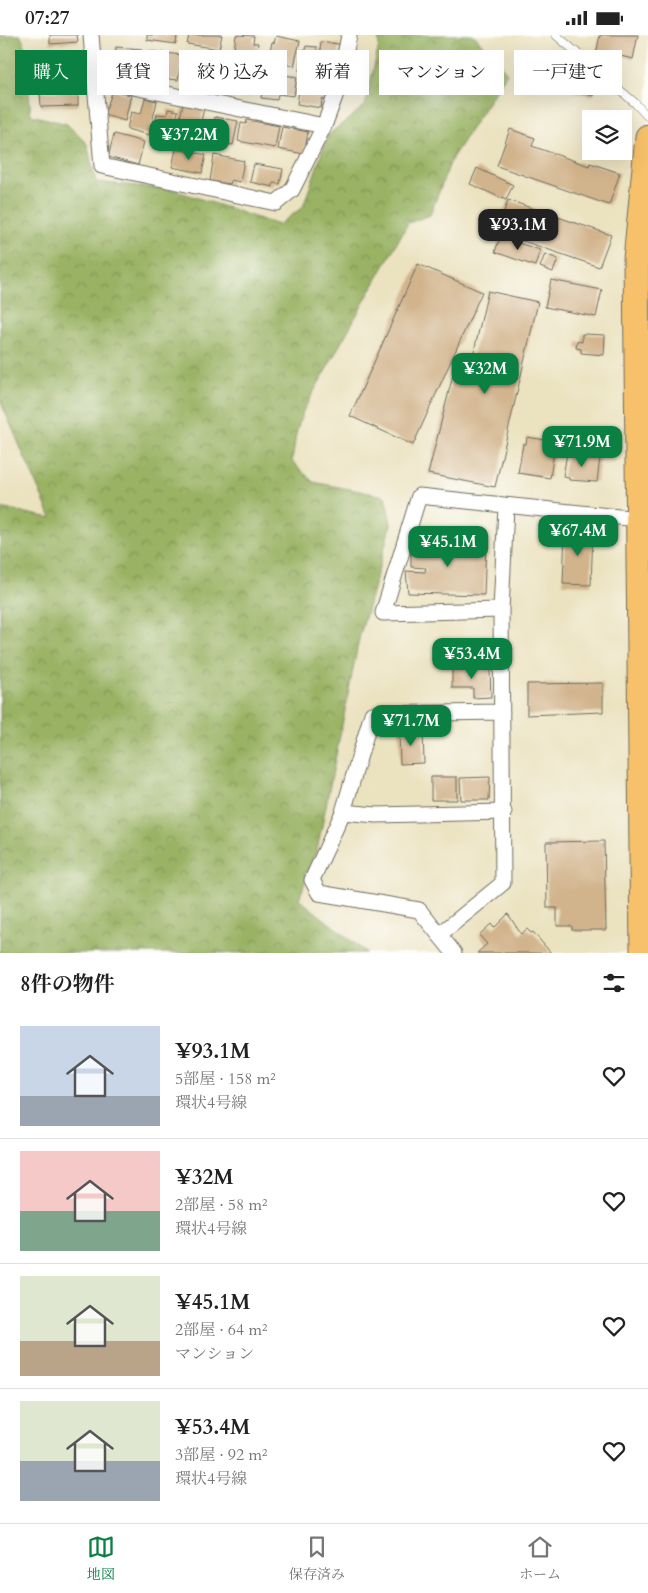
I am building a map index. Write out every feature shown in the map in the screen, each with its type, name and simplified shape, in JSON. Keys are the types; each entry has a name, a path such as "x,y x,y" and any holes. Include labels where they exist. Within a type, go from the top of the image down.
{"main road":[{"path":"643,953 638,519 643,445 636,259 648,137"}],"street":[{"path":"91,35 102,167 276,203 292,190 324,126 337,91 349,35 344,35"},
{"path":"94,79 324,126"},
{"path":"501,609 383,613 419,496 506,507 638,519"},
{"path":"439,935 503,883 504,812 501,609 506,507"},
{"path":"454,953 419,910 319,893 312,880 343,812 372,714 502,712"},
{"path":"343,812 376,815 504,812"}],"lane":[{"path":"556,35 635,103 648,117"}],"green space":[{"path":"0,35 20,35 24,43 25,50 15,50 15,95 29,95 31,115 67,124 87,144 96,182 174,190 278,225 303,207 328,135 365,106 379,45 379,35 474,35 487,50 379,50 379,95 493,95 452,158 430,215 408,223 303,411 296,434 292,461 313,482 385,496 391,524 359,639 318,846 299,899 367,953 0,953 0,508 51,518 0,400"}],"building":[{"path":"50,35 77,35 78,42 50,44"},
{"path":"147,35 177,35 176,44 147,40"},
{"path":"189,35 222,35 219,49 187,44"},
{"path":"236,35 254,36 253,43 258,43 257,50 234,50"},
{"path":"600,35 638,35 633,59 622,56 622,50 597,50"},
{"path":"276,36 300,41 294,66 287,65 287,50 270,50 272,42 274,43"},
{"path":"321,42 339,44 338,50 320,50"},
{"path":"306,46 317,47 317,50 305,50"},
{"path":"116,47 142,49 142,50 116,50"},
{"path":"169,53 179,55 178,80 169,79"},
{"path":"287,75 297,77 294,96 286,95"},
{"path":"40,95 78,95 78,106 41,107"},
{"path":"111,95 131,95 125,121 104,115"},
{"path":"261,95 278,95 277,100 261,98"},
{"path":"298,95 329,95 328,100 322,99 321,108 297,104"},
{"path":"145,98 157,101 149,135 127,129 131,112 141,114"},
{"path":"183,104 204,108 200,126 179,122"},
{"path":"168,109 178,111 172,139 152,135 157,114 167,115"},
{"path":"215,117 238,121 233,145 214,141 215,132 212,132"},
{"path":"247,120 279,126 275,148 238,141 241,123 246,124"},
{"path":"181,125 203,129 200,147 177,142"},
{"path":"282,127 308,132 304,154 278,149"},
{"path":"510,129 535,138 532,146 589,166 590,163 620,173 609,205 497,166"},
{"path":"114,134 144,142 138,165 108,157"},
{"path":"176,149 206,155 202,173 172,167"},
{"path":"214,155 244,161 240,182 231,180 230,184 210,181"},
{"path":"254,164 283,169 280,184 273,183 273,187 250,182"},
{"path":"477,168 513,185 506,200 470,184"},
{"path":"508,200 611,235 599,267 497,232"},
{"path":"500,237 540,250 535,266 495,252"},
{"path":"545,254 558,259 553,272 540,267"},
{"path":"418,264 482,292 413,445 350,416"},
{"path":"551,280 602,290 596,317 545,307"},
{"path":"488,291 538,302 495,487 428,474 453,375 468,377"},
{"path":"582,334 605,335 604,355 581,353 581,349 576,348 577,341 582,342"},
{"path":"527,437 552,441 552,445 555,445 550,478 518,473 523,444 526,444"},
{"path":"567,453 600,458 597,482 569,480 569,478 563,477"},
{"path":"565,530 593,531 591,585 563,584"},
{"path":"418,535 444,536 444,547 463,548 463,538 486,542 484,595 408,593 406,571 425,572 426,568 411,567 411,552 418,552"},
{"path":"452,666 477,666 477,670 490,670 491,697 473,698 473,688 452,688"},
{"path":"603,683 603,712 527,715 527,684"},
{"path":"399,730 423,730 424,763 400,764"},
{"path":"431,777 457,777 457,800 431,800"},
{"path":"490,777 489,800 461,800 460,778"},
{"path":"604,841 606,930 572,930 572,926 557,926 557,908 547,908 546,842"},
{"path":"508,914 521,934 527,929 531,933 533,932 551,953 477,953 487,944 479,935 491,924 494,928"}]}
